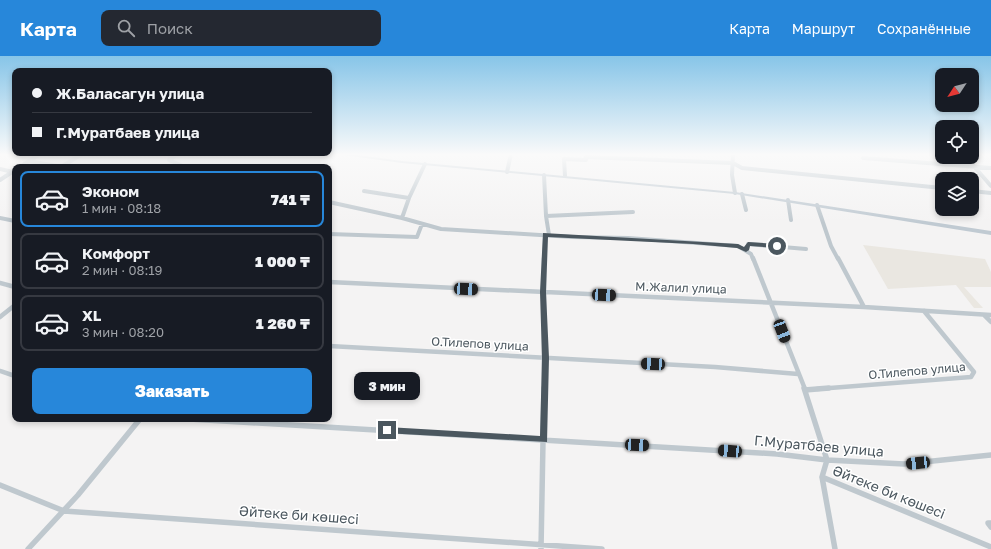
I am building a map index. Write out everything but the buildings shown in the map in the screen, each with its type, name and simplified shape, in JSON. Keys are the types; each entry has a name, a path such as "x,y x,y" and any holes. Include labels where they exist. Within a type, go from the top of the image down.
{"main road":[{"path":"575,177 735,193 788,200 991,233"}],"street":[{"path":"402,218 419,177"},
{"path":"541,547 545,358 543,292 547,235 544,177"},
{"path":"734,177 735,193"},
{"path":"832,177 935,187"},
{"path":"983,177 991,186"},
{"path":"364,191 409,198"},
{"path":"979,192 991,193"},
{"path":"742,194 746,210"},
{"path":"788,200 791,220"},
{"path":"332,203 402,218 441,229 686,242 738,246 746,250 751,254 772,302 804,390 827,460 822,477"},
{"path":"817,205 831,246 864,307"},
{"path":"546,216 633,212"},
{"path":"0,218 12,221"},
{"path":"332,234 417,237 422,224"},
{"path":"746,250 748,244 806,249"},
{"name":"М.Жалил улица","path":"332,282 772,302 991,315"},
{"path":"0,283 12,286"},
{"path":"0,317 12,307"},
{"name":"О.Тилепов улица","path":"804,390 971,377 974,372 924,311"},
{"path":"984,314 991,322"},
{"name":"О.Тилепов улица","path":"332,346 715,367 798,374"},
{"path":"0,371 12,375"},
{"path":"28,549 64,511 138,422"},
{"name":"Г.Муратбаев улица","path":"242,422 544,439 777,454 827,460 904,464 991,455"},
{"name":"Әйтеке би көшесі","path":"822,477 991,547"},
{"name":"Әйтеке би көшесі","path":"822,477 835,549"},
{"name":"Әйтеке би көшесі","path":"0,485 64,511 541,547 602,549"},
{"path":"991,523 988,523 991,527"}],"shaded area":[{"path":"863,245 985,259 991,272 991,287 964,287 983,308 974,308 956,285 888,289"}],"route":[{"path":"387,430 544,439 545,358 543,292 545,235 693,242 738,246 746,250 748,244 777,246"}]}
